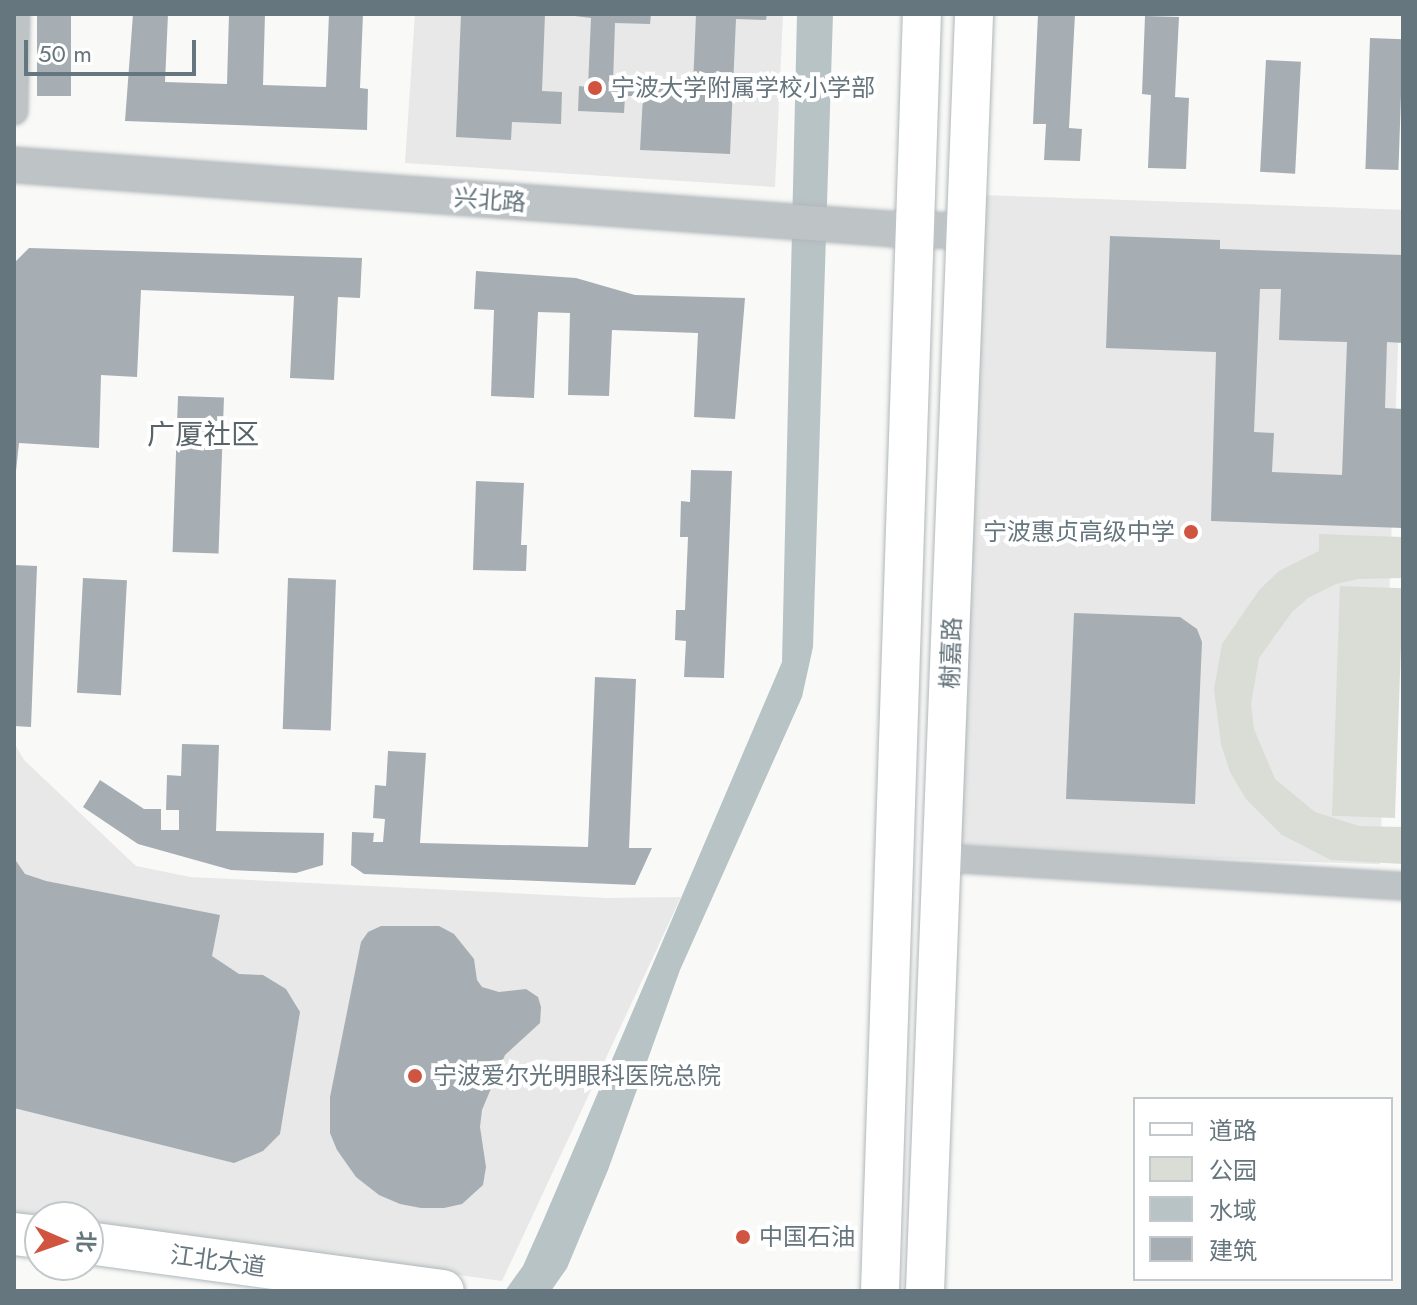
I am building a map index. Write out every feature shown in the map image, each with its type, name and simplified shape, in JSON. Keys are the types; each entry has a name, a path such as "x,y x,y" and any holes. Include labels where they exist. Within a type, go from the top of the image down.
{"main road":[{"name":"榭嘉路","path":"880,1291 903,230 922,14"},
{"name":"榭嘉路","path":"925,1291 974,14"},
{"name":"江北大道","path":"104,1245 432,1289"}],"street":[{"path":"14,111 16,14"},
{"name":"兴北路","path":"14,165 903,230 967,231"},
{"path":"943,858 1403,886"}],"shaded area":[{"name":"宁波大学附属学校小学部","path":"415,14 783,14 775,187 405,163"},
{"name":"宁波惠贞高级中学","path":"983,195 1403,210 1380,864 960,850"},
{"path":"14,743 24,760 136,866 190,877 607,898 681,897 502,1281 104,1226 104,1201 24,1201 24,1214 14,1213"}],"green space":[{"path":"1319,534 1403,537 1403,578 1358,579 1336,584 1308,598 1292,612 1259,658 1251,704 1254,729 1275,779 1315,812 1359,826 1403,827 1403,864 1331,860 1282,835 1246,799 1230,772 1221,744 1214,689 1222,644 1260,589 1279,571 1319,551"},
{"path":"1340,586 1403,588 1395,818 1332,816"}],"water":[{"path":"797,14 833,14 813,647 802,697 680,970 608,1170 567,1268 551,1291 505,1291 523,1266 543,1221 782,662"}],"building":[{"path":"37,14 71,14 71,96 37,96"},
{"path":"133,14 168,14 165,82 227,84 229,14 265,14 263,85 326,87 329,14 363,14 360,88 368,89 367,130 125,121"},
{"path":"461,14 545,14 542,91 562,92 561,124 512,122 511,140 456,137"},
{"path":"559,14 651,14 650,24 615,23 613,83 693,86 696,14 767,14 766,20 736,19 730,154 640,150 643,96 625,96 624,113 578,111 579,86 588,87 591,18"},
{"path":"1038,14 1075,14 1069,128 1082,129 1080,161 1044,160 1046,124 1033,124"},
{"path":"1145,16 1179,17 1175,97 1189,98 1186,169 1148,168 1151,95 1142,94"},
{"path":"1370,38 1403,39 1398,170 1365,169"},
{"path":"1266,60 1301,62 1295,174 1260,172"},
{"path":"1110,236 1220,240 1220,249 1403,255 1403,343 1387,342 1385,408 1403,409 1403,528 1211,521 1216,352 1106,348","holes":["1260,289 1281,289 1279,340 1347,342 1342,475 1272,472 1274,433 1254,432"]},
{"path":"29,248 362,258 360,298 338,297 334,380 290,378 294,296 141,290 137,377 101,375 99,448 19,443 14,490 14,263"},
{"path":"476,271 576,278 635,295 745,298 735,419 694,417 698,333 612,330 609,396 568,395 570,313 538,312 534,398 491,396 494,310 474,309"},
{"path":"178,396 224,398 219,554 173,552"},
{"path":"691,470 732,471 724,678 684,677 686,641 675,640 676,610 685,610 688,537 680,537 681,501 690,502"},
{"path":"476,481 524,483 521,545 527,545 526,571 473,570"},
{"path":"14,565 37,566 31,727 14,726"},
{"path":"83,578 127,580 121,695 77,693"},
{"path":"288,578 336,580 331,731 283,729"},
{"path":"1074,613 1180,617 1197,629 1202,642 1195,804 1066,799"},
{"path":"595,677 636,679 629,848 652,848 635,885 364,874 351,865 352,832 374,833 373,842 383,842 385,819 373,818 375,785 386,786 388,751 426,753 420,843 588,847"},
{"path":"182,744 219,745 216,831 324,833 323,865 296,873 231,870 138,844 83,807 100,780 144,809 161,809 161,830 179,830 179,810 166,810 167,775 181,776"},
{"path":"14,858 25,874 46,881 220,915 212,956 239,974 263,975 286,989 300,1012 280,1134 263,1151 234,1163 14,1108"},
{"name":"宁波爱尔光明眼科医院总院","path":"381,926 439,926 454,934 474,959 477,980 482,987 499,992 526,989 538,997 541,1007 540,1023 505,1055 482,1110 480,1127 486,1167 483,1185 462,1204 421,1208 379,1195 356,1177 337,1150 330,1133 330,1097 361,942 368,932"}],"place":[{"name":"宁波大学附属学校小学部","path":"595,88"},
{"name":"宁波惠贞高级中学","path":"1191,532"},
{"name":"宁波爱尔光明眼科医院总院","path":"415,1076"},
{"name":"中国石油","path":"743,1237"}],"district":[{"name":"广厦社区","path":"203,435"}]}
